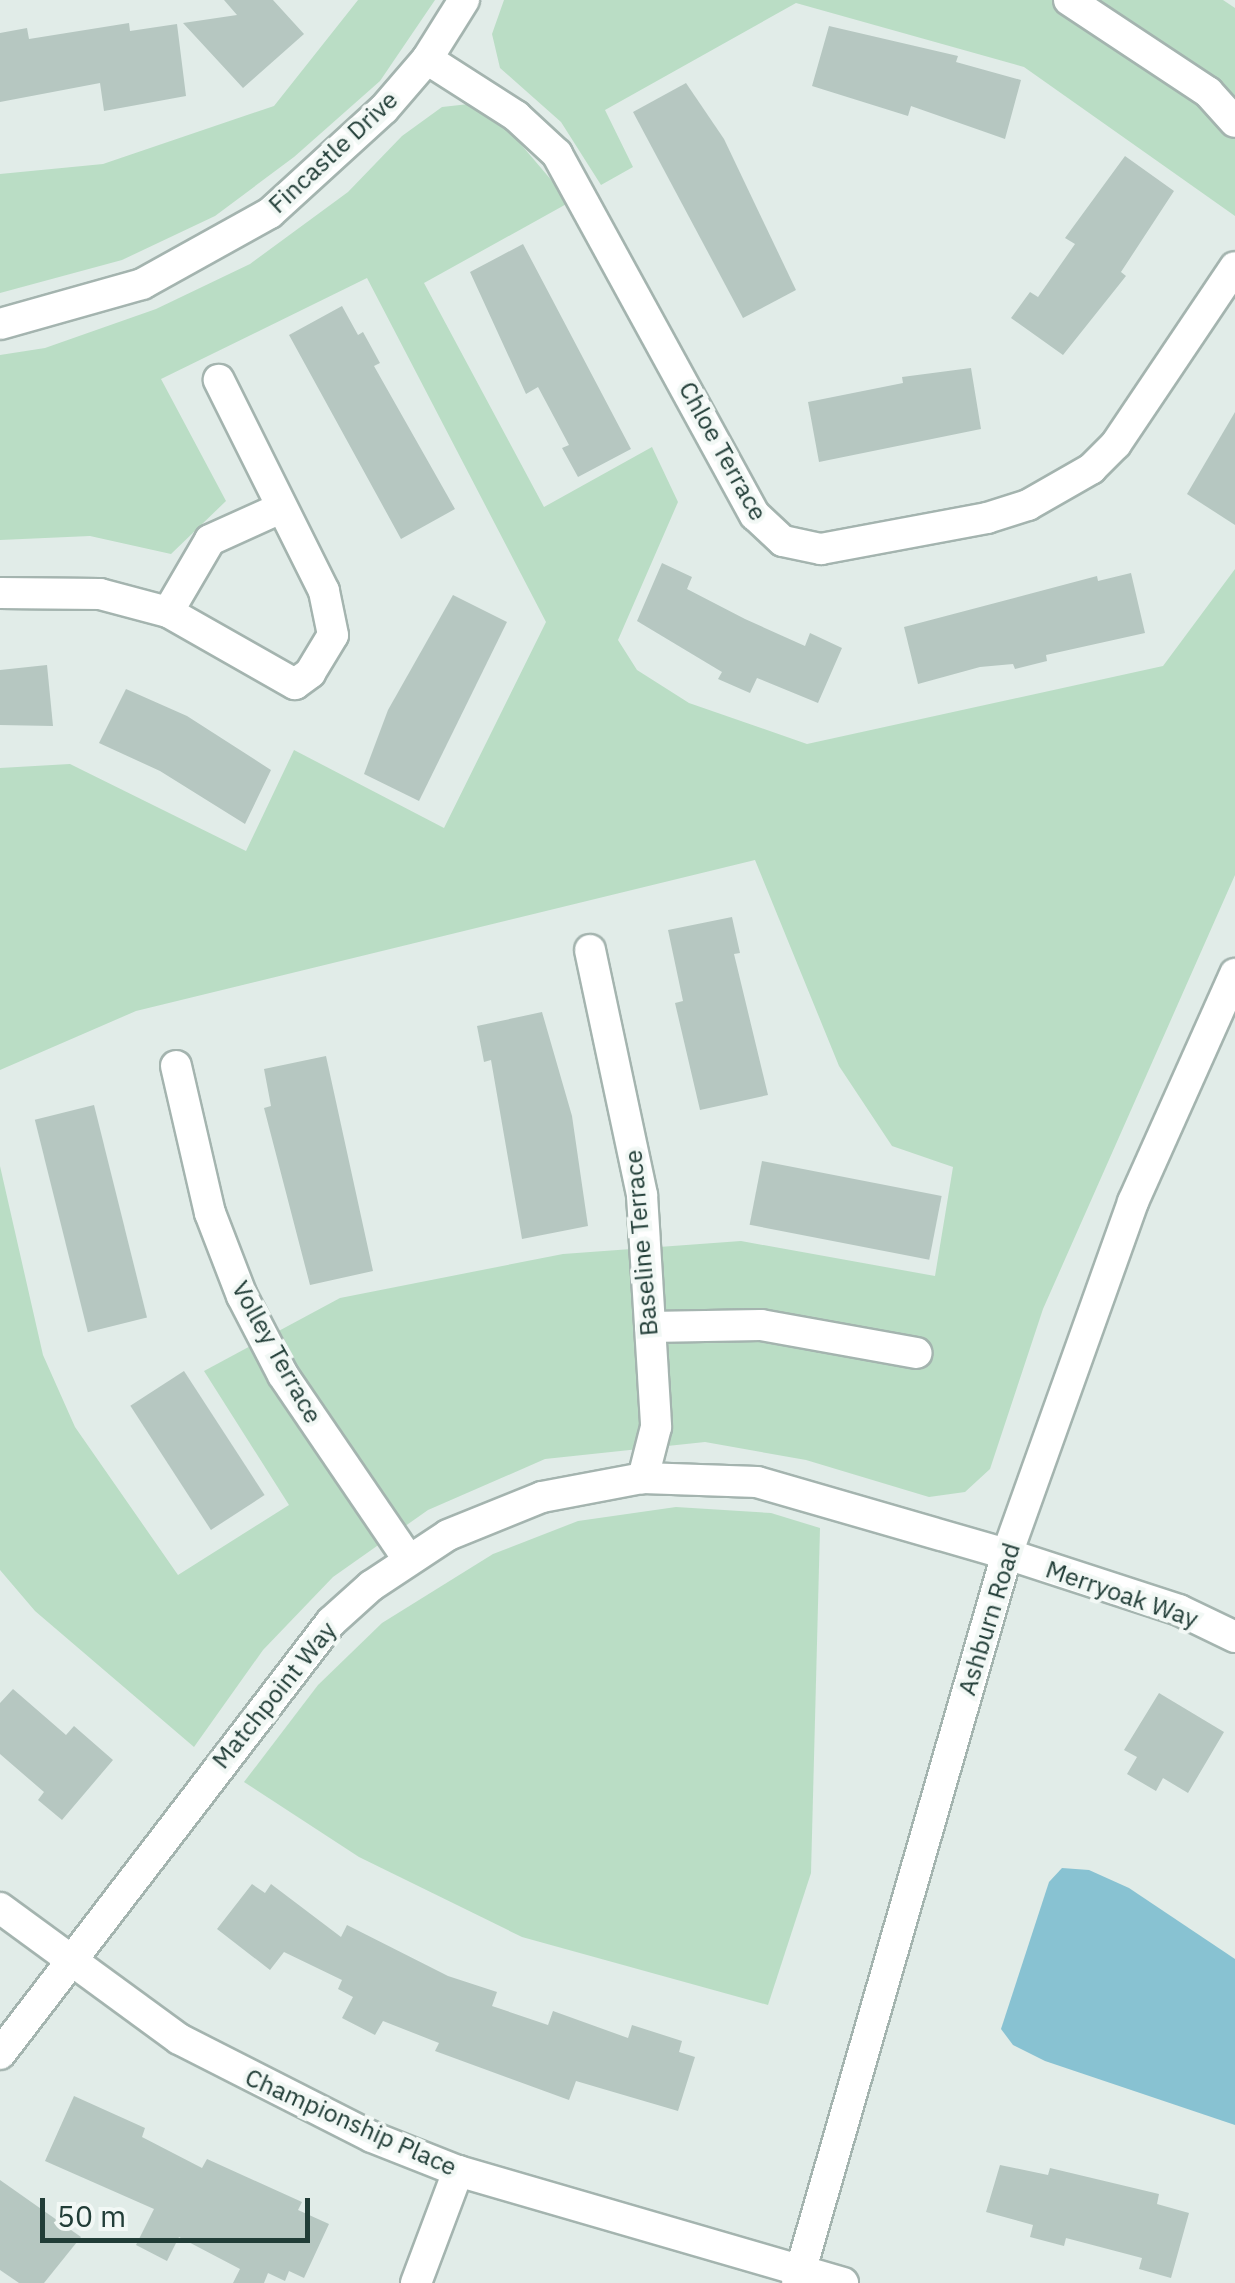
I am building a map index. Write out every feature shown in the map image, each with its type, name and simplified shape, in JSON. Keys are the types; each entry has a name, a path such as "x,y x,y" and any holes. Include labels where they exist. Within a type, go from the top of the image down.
{"street":[{"name":"Fincastle Drive","path":"0,324 142,284 270,213 372,121 427,59 464,0"},
{"path":"1069,0 1208,92 1235,122"},
{"name":"Chloe Terrace","path":"427,59 516,116 557,154 755,515 783,541 820,549 987,518 1028,505 1091,469 1116,444 1235,268"},
{"path":"0,593 100,594 168,612 296,684 310,674 333,634 324,591 219,380"},
{"path":"168,612 210,540 281,508"},
{"name":"Baseline Terrace","path":"590,950 638,1166 656,1427 643,1478"},
{"name":"Ashburn Road","path":"798,2277 1007,1554 1133,1202 1235,974"},
{"name":"Volley Terrace","path":"176,1066 210,1213 242,1296 283,1375 408,1559"},
{"path":"650,1327 761,1325 916,1353"},
{"name":"Matchpoint Way","path":"0,2054 292,1666 332,1622 408,1559 476,1522 542,1497 643,1478 705,1478 801,1491 1007,1554"},
{"name":"Merryoak Way","path":"1007,1554 1179,1610 1235,1636"},
{"name":"Championship Place","path":"0,1908 68,1963 260,2084 458,2171 798,2277 843,2283"},
{"path":"416,2283 458,2171"}],"green space":[{"path":"358,0 435,0 380,81 294,157 215,216 122,260 0,293 0,174 103,164 274,106"},
{"path":"504,0 1223,0 1235,8 1235,216 1024,67 796,3 605,110 633,167 601,185 561,122 500,68 492,34"},
{"path":"469,104 506,127 570,202 424,283 544,507 652,447 678,502 618,640 637,670 689,703 807,744 1163,666 1235,569 1235,875 1043,1309 990,1469 965,1492 929,1497 806,1460 705,1442 545,1459 428,1510 333,1577 263,1650 194,1747 35,1611 0,1570 0,1166 43,1355 75,1427 178,1575 289,1505 204,1371 340,1298 563,1254 741,1241 935,1276 953,1167 892,1146 839,1066 755,860 136,1011 0,1070 0,768 70,764 246,851 294,750 444,828 546,622 367,278 161,379 226,501 171,554 90,536 0,540 0,355 45,348 156,309 250,264 348,192 402,136 442,107"},
{"path":"676,1507 771,1513 820,1528 811,1873 768,2005 522,1937 359,1857 244,1782 318,1685 382,1623 493,1554 578,1521"}],"water":[{"path":"1062,1868 1089,1870 1129,1888 1235,1959 1235,2125 1045,2061 1013,2045 1001,2029 1049,1882"}],"building":[{"path":"224,0 273,0 304,34 243,88 183,23 237,15"},
{"path":"129,23 130,31 177,24 186,96 104,111 100,83 0,102 0,33 27,28 29,39"},
{"path":"829,26 958,56 956,62 1021,80 1005,139 911,106 908,116 812,86"},
{"path":"686,83 724,139 796,290 743,318 633,112"},
{"path":"1125,156 1174,191 1121,272 1126,276 1063,355 1011,318 1030,292 1038,297 1075,244 1065,238"},
{"path":"523,244 631,449 578,477 562,448 569,445 538,387 526,394 470,272"},
{"path":"342,306 358,335 363,332 380,363 374,366 455,509 401,539 289,335"},
{"path":"971,368 981,429 819,462 808,402 903,383 902,377"},
{"path":"1235,412 1235,525 1187,494"},
{"path":"662,563 692,577 687,589 745,619 805,646 810,633 842,648 818,703 757,678 750,693 718,679 722,672 637,621"},
{"path":"1131,573 1145,633 1046,655 1047,661 1015,669 1013,664 980,667 918,684 904,627 1097,576 1098,581"},
{"path":"453,595 507,622 419,801 364,774 388,710"},
{"path":"47,665 53,726 0,725 0,670"},
{"path":"126,689 187,716 271,770 245,824 160,771 99,743"},
{"path":"732,917 740,953 734,954 768,1095 700,1110 675,1003 683,1001 668,930"},
{"path":"542,1012 572,1116 588,1226 522,1239 491,1060 484,1062 477,1026"},
{"path":"326,1056 373,1271 310,1285 264,1108 271,1106 264,1069"},
{"path":"94,1105 147,1317 88,1332 35,1120"},
{"path":"762,1161 942,1196 929,1260 750,1225"},
{"path":"184,1371 265,1495 211,1530 130,1406"},
{"path":"13,1689 66,1735 74,1726 113,1760 62,1820 38,1800 44,1792 0,1754 0,1703"},
{"path":"1159,1693 1224,1732 1188,1793 1163,1778 1156,1791 1127,1774 1137,1757 1124,1750"},
{"path":"252,1884 265,1893 271,1884 341,1937 347,1925 448,1976 497,1992 492,2006 548,2025 553,2011 628,2038 632,2025 682,2041 679,2052 695,2057 678,2111 576,2081 569,2100 435,2051 439,2043 383,2021 375,2035 342,2018 353,1997 338,1989 342,1980 284,1952 270,1970 217,1929"},
{"path":"74,2096 145,2128 142,2137 202,2168 207,2159 302,2202 298,2210 329,2224 304,2278 289,2271 285,2281 268,2273 264,2283 233,2283 240,2269 179,2237 167,2261 136,2245 154,2209 45,2161"},
{"path":"1000,2165 1048,2175 1050,2168 1159,2194 1157,2204 1189,2213 1171,2278 1139,2269 1142,2258 1066,2238 1064,2246 1030,2237 1033,2225 986,2212"},
{"path":"0,2180 81,2237 44,2283 19,2283 0,2270"}]}
